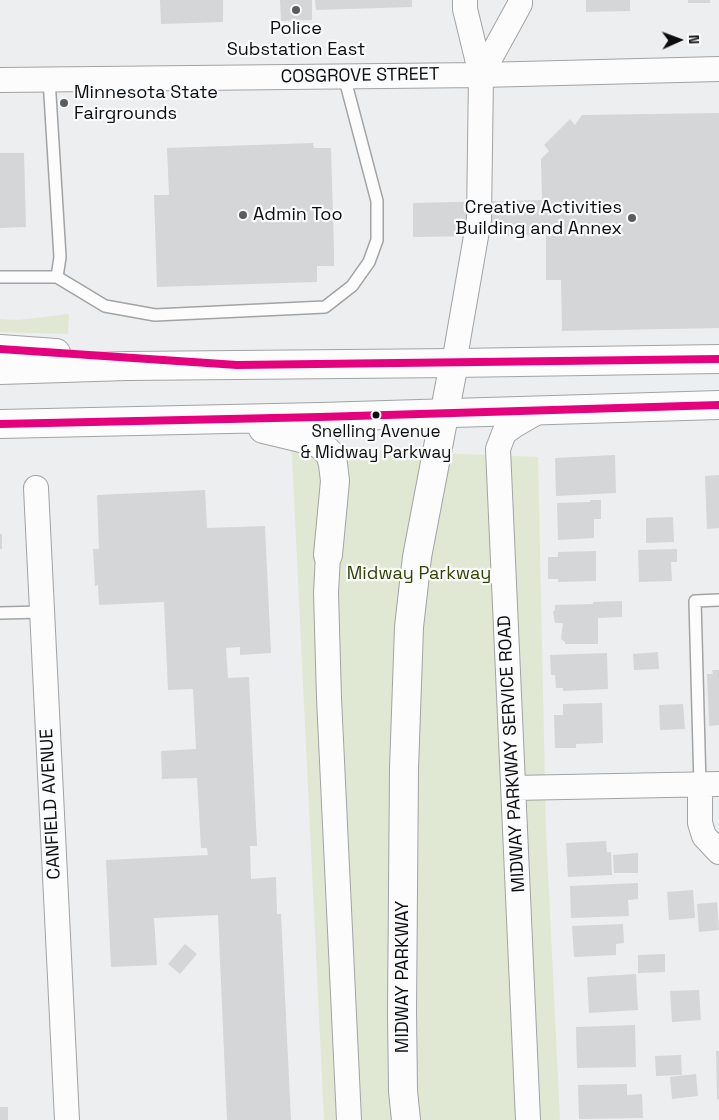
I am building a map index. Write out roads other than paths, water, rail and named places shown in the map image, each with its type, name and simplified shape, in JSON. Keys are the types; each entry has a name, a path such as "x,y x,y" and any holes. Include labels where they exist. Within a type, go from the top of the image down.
{"main road":[{"path":"0,349 237,364 449,388 541,410 719,405"},
{"path":"0,424 222,419 449,388 719,359"},
{"path":"0,370 237,364"},
{"name":"MIDWAY PARKWAY","path":"406,1120 403,1091 402,1011 404,769 408,636 417,557 449,388"},
{"path":"222,419 308,439 326,448 333,464 335,481 328,554"}],"street":[{"path":"449,388 478,219 481,75 465,9 465,0"},
{"path":"481,75 520,4 520,0"},
{"name":"COSGROVE STREET","path":"0,80 481,75 719,69"},
{"name":"MIDWAY PARKWAY SERVICE ROAD","path":"528,1120 498,449 504,433 541,410"},
{"name":"CANFIELD AVENUE","path":"36,488 67,1120"},
{"path":"328,554 326,593 328,698 349,1120"},
{"path":"514,788 709,784 700,823 704,836 719,852"}],"lane":[{"path":"0,277 57,277 106,306 155,315 324,307 352,286 369,262 377,240 377,201 344,76"},
{"path":"49,80 60,256 57,277"},
{"path":"709,784 694,601 719,600"},
{"path":"0,613 42,612"}],"place":[{"name":"Police Substation East","path":"296,10"},
{"name":"Minnesota State Fairgrounds","path":"64,103"},
{"name":"Admin Too","path":"243,215"},
{"name":"Creative Activities Building and Annex","path":"632,218"},
{"name":"Snelling Avenue & Midway Parkway","path":"376,415"}],"park label":[{"name":"Midway Parkway","path":"419,574"}]}
